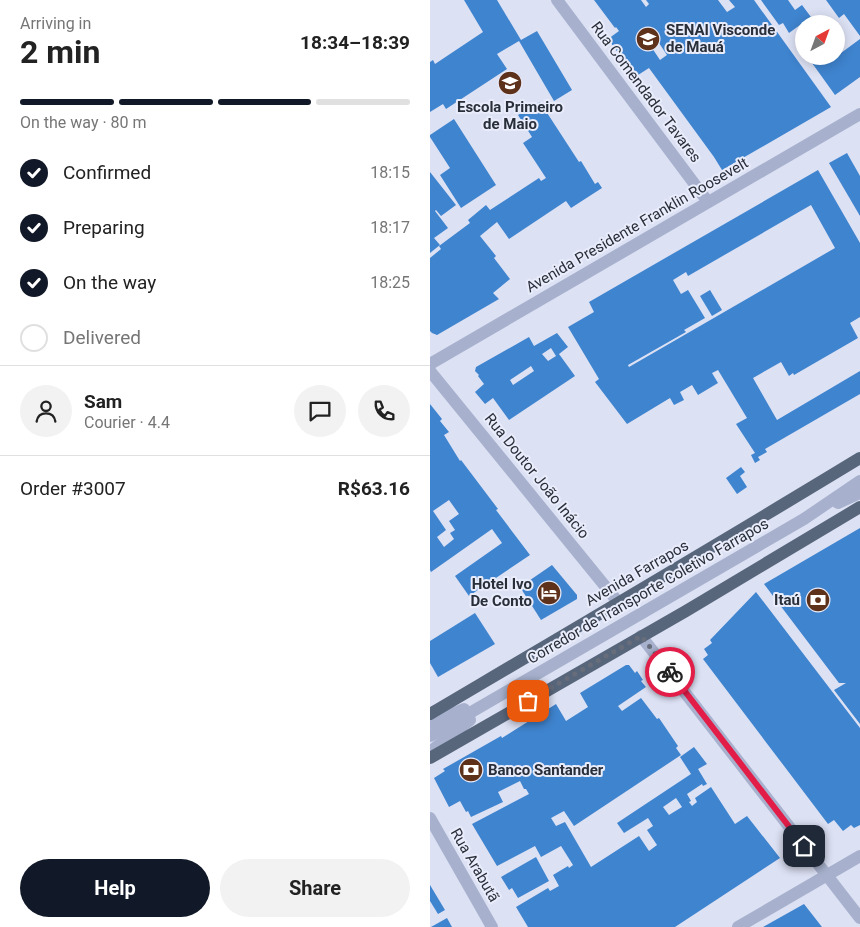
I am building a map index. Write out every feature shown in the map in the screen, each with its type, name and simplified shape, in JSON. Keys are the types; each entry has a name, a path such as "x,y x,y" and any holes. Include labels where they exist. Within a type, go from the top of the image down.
{"main road":[{"name":"Avenida Farrapos","path":"430,714 665,576 860,458"},
{"path":"430,758 860,507"}],"street":[{"name":"Rua Comendador Tavares","path":"557,0 708,202"},
{"name":"Avenida Presidente Franklin Roosevelt","path":"430,364 860,114"},
{"name":"Rua Doutor João Inácio","path":"430,371 618,602"},
{"name":"Corredor de Transporte Coletivo Farrapos","path":"430,736 804,519 860,481"},
{"name":"Corredor de Transporte Coletivo Farrapos","path":"804,519 860,493"},
{"path":"641,636 860,918"},
{"path":"430,722 506,692"},
{"path":"430,752 506,692"},
{"name":"Rua Arabutã","path":"430,818 492,927"},
{"path":"738,927 860,856"}],"building":[{"path":"464,0 497,0 521,40 537,31 572,90 554,101 519,41 497,54 507,69 446,109 443,104 430,112 430,62 433,60 435,64 483,32"},
{"path":"594,0 641,0 646,7 649,4 646,0 718,0 727,12 735,7 729,0 754,0 795,57 795,65 801,65 831,107 722,170 649,68 638,75 629,64 627,65 608,39 619,31","holes":["659,43 667,55 660,60 652,48"]},
{"path":"761,0 788,0 795,10 802,5 810,15 795,15 795,29 789,33 783,23 779,25"},
{"path":"826,0 860,0 860,36 844,14 837,15"},
{"path":"860,39 860,77 835,95 813,65 845,65 845,50"},
{"path":"540,102 579,162 581,161 595,184 598,182 602,188 571,208 566,201 509,239 497,222 480,236 496,256 494,258 510,279 493,293 499,299 437,335 432,333 430,331 430,258 441,249 439,246 470,223 468,220 486,205 490,210 539,178 541,181 546,178 523,143 532,137 518,115"},
{"path":"454,119 496,185 461,208 440,175 450,168 430,137 430,135"},
{"path":"847,153 860,176 860,216 829,163"},
{"path":"818,170 860,243 860,317 850,323 858,338 794,375 793,373 789,376 781,362 753,378 777,420 860,371 860,394 765,449 767,452 758,457 760,460 755,463 751,455 755,453 736,424 747,418 718,370 712,373 718,383 698,395 692,385 680,392 684,400 674,405 670,398 627,424 595,382 599,379 568,327 594,312 589,302","holes":["811,205 835,248 629,367 628,365 686,332 684,330 705,318 688,290 681,294 673,280 686,272 688,276"]},
{"path":"430,172 456,205 441,216 435,211 448,228 434,238 440,245 430,253"},
{"path":"710,290 722,310 712,316 700,296"},
{"path":"557,333 568,347 559,354 575,376 509,420 493,398 485,404 475,392 484,384 475,371 476,367 529,337 534,346","holes":["551,348 556,356 548,361 542,354","531,366 534,371 513,385 510,380"]},
{"path":"430,404 442,419 440,421 449,432 444,435 460,461 498,509 496,510 530,555 469,596 455,576 502,543 492,529 431,572","holes":["449,500 459,514 449,521 455,530 450,533 454,539 444,547 437,537 446,530 433,511"]},
{"path":"741,467 745,472 740,476 747,487 737,494 726,478"},
{"path":"860,528 860,724 834,690 846,683 839,683 764,584"},
{"name":"Hotel Ivo De Conto","path":"552,565 577,595 577,599 541,620 520,587"},
{"path":"756,592 860,728 860,825 854,828 851,825 843,831 834,820 828,824 703,659 708,655 704,649 712,643 710,640"},
{"path":"475,613 495,644 438,677 430,663 430,641"},
{"path":"629,665 635,673 637,671 646,687 618,706 622,711 641,698 657,719 659,718 678,746 676,748 681,755 574,826 564,811 551,818 556,826 565,822 591,867 639,836 649,851 657,845 647,830 653,826 648,818 624,833 617,823 691,774 680,757 694,747 707,764 698,769 707,784 703,786 702,784 687,794 692,806 697,802 695,798 711,787 735,824 747,816 780,858 675,927 528,927 516,907 548,888 550,891 559,886 553,875 573,865 561,846 541,857 535,846 497,866 472,824 529,794 526,789 524,789 520,781 498,792 503,802 471,817 460,801 449,807 434,778 445,771 443,769 501,736 502,738 556,704 566,721 588,707 580,693","holes":["676,798 682,807 669,815 663,807"]},
{"path":"536,857 549,881 518,898 512,888 509,890 501,877"},
{"path":"430,885 445,910 438,914 430,901"},
{"path":"804,904 822,927 763,927"},
{"path":"447,918 452,927 431,927"}],"way so far":[{"path":"528,701 641,636 670,672"}],"place":[{"name":"SENAI Visconde de Mauá","path":"648,39"},
{"name":"Escola Primeiro de Maio","path":"510,83"},
{"name":"Hotel Ivo De Conto","path":"549,593"},
{"name":"Itaú","path":"818,600"},
{"name":"Banco Santander","path":"471,770"}],"route":[{"path":"670,672 804,846"}]}
